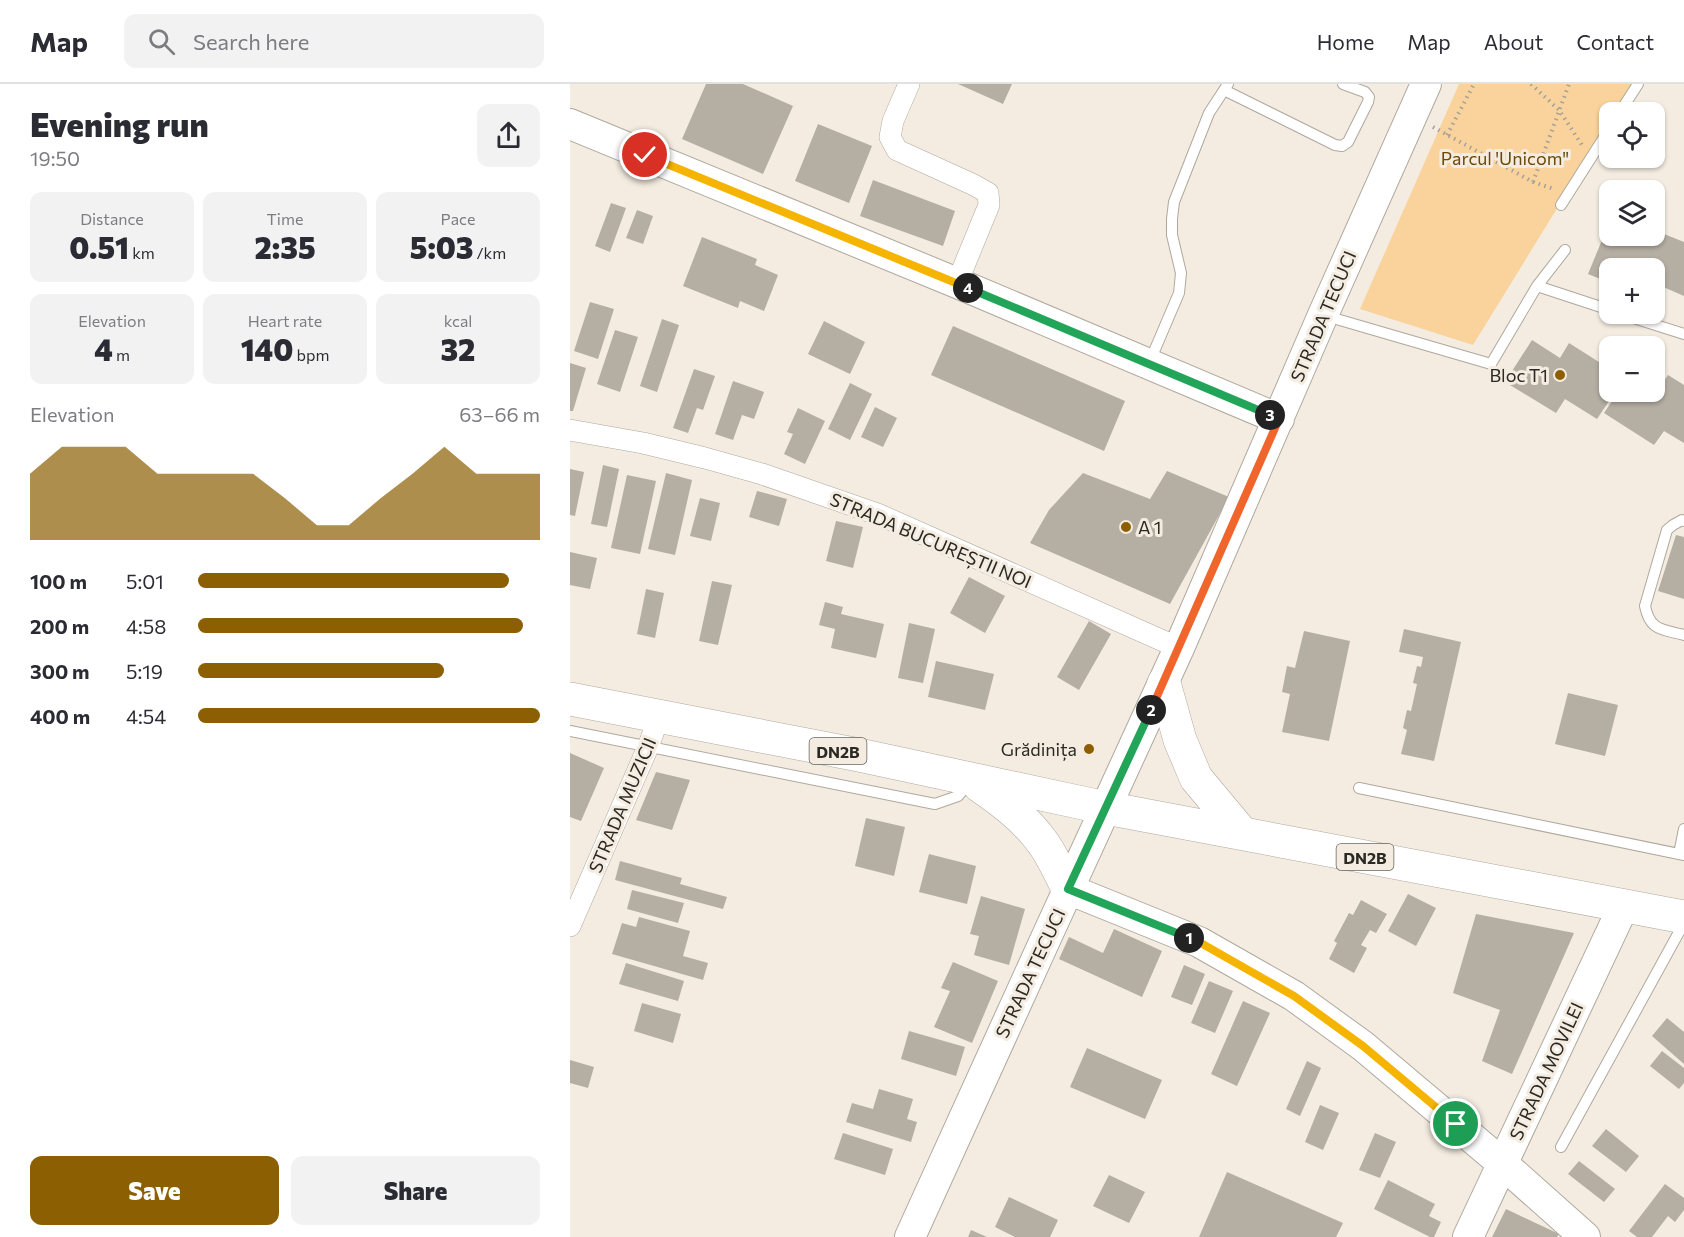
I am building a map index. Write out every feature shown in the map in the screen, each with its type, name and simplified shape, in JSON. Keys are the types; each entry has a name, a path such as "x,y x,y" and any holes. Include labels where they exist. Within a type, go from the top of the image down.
{"main road":[{"path":"1164,683 1180,740 1196,778 1241,832"},
{"name":"DN2B","path":"570,699 860,755 1106,808 1684,917"},
{"path":"971,779 1009,806 1028,825 1043,843 1068,889"}],"street":[{"path":"909,84 893,121 890,137 897,150 988,193 989,205 957,283"},
{"name":"STRADA TECUCI","path":"910,1237 1164,683 1426,84"},
{"path":"570,124 957,283 1279,419"},
{"name":"STRADA BUCUREȘTII NOI","path":"570,430 643,443 705,458 762,474 880,515 1179,648"},
{"name":"STRADA MUZICII","path":"570,926 659,717"},
{"path":"1068,889 1199,942 1294,996 1363,1046 1503,1164 1585,1237"},
{"name":"STRADA MOVILEI","path":"1468,1237 1624,905"}],"lane":[{"path":"1148,364 1181,284 1181,273 1172,235 1174,202 1209,113 1226,87 1335,145 1342,146 1348,142 1369,97 1365,92 1343,84"},
{"path":"1626,102 1638,84"},
{"path":"1561,205 1599,145"},
{"path":"1323,315 1491,364 1538,286 1565,250"},
{"path":"1538,286 1599,306"},
{"path":"1652,324 1684,334"},
{"path":"1684,521 1682,520 1667,530 1645,606 1647,618 1656,627 1684,635"},
{"path":"570,730 935,804 958,796 971,779"},
{"path":"1359,788 1682,854 1684,829"},
{"path":"1561,1147 1684,923"}],"path":[{"path":"1447,135 1474,84"},
{"path":"1531,84 1559,110 1591,157"},
{"path":"1533,182 1569,84"},
{"path":"1411,115 1533,182 1568,193"}],"green space":[{"name":"Parcul 'Unicom\"","path":"1459,84 1634,84 1623,102 1599,102 1599,140 1473,345 1360,309"}],"building":[{"path":"706,84 743,84 793,106 763,174 682,139"},
{"path":"958,84 1012,84 1003,104"},
{"path":"818,124 872,146 849,203 795,181"},
{"path":"873,180 955,211 943,246 860,216"},
{"path":"611,203 626,208 610,252 595,246"},
{"path":"637,210 653,216 643,244 626,238"},
{"path":"1665,234 1684,242 1684,296 1665,288 1665,258 1599,258 1599,278 1588,274 1600,246 1665,246"},
{"path":"702,237 757,259 755,265 778,275 764,311 740,301 738,308 683,286"},
{"path":"590,302 614,309 598,359 574,351"},
{"path":"662,319 679,325 657,392 640,386"},
{"path":"824,321 865,342 850,374 808,354"},
{"path":"953,326 1125,401 1104,451 931,375"},
{"path":"615,330 638,337 620,392 597,384"},
{"name":"Bloc T1","path":"1532,340 1560,358 1569,343 1599,362 1599,402 1608,402 1597,419 1565,399 1556,413 1505,382"},
{"path":"570,363 586,368 573,411 570,411"},
{"path":"694,369 715,376 703,410 697,408 688,433 673,428"},
{"path":"1668,375 1684,385 1684,443 1664,431 1654,445 1604,413 1611,402 1665,402 1665,380"},
{"path":"733,381 764,392 754,419 742,415 733,440 715,434"},
{"path":"850,383 872,394 850,440 828,429"},
{"path":"875,407 897,418 883,447 861,437"},
{"path":"798,408 825,421 805,464 784,454 793,434 787,432"},
{"path":"603,465 619,469 607,527 591,524"},
{"path":"570,469 584,472 575,516 570,515"},
{"name":"A 1","path":"1167,471 1229,497 1170,604 1030,543 1049,510 1083,473 1150,499"},
{"path":"666,473 692,480 675,555 648,549"},
{"path":"627,475 656,481 640,554 611,548"},
{"path":"757,491 787,499 779,526 749,517"},
{"path":"700,498 720,503 711,541 690,536"},
{"path":"836,521 863,527 853,568 826,561"},
{"path":"1676,535 1684,537 1684,599 1658,591"},
{"path":"570,552 597,558 590,589 570,585"},
{"path":"969,577 1005,596 985,633 950,613"},
{"path":"712,581 732,585 718,645 699,641"},
{"path":"646,589 664,593 655,638 637,634"},
{"path":"825,602 843,607 841,614 884,624 876,658 831,648 835,629 819,625"},
{"path":"1089,621 1111,634 1079,690 1057,677"},
{"path":"909,623 935,629 923,683 898,678"},
{"path":"1404,629 1461,642 1434,761 1401,754 1407,730 1403,728 1407,710 1411,711 1417,684 1413,683 1417,666 1421,667 1423,657 1399,652"},
{"path":"1304,631 1350,641 1329,741 1282,732 1290,694 1282,692 1287,666 1295,668"},
{"path":"936,661 994,674 985,710 928,697"},
{"path":"1568,693 1618,705 1605,756 1555,744"},
{"path":"570,753 604,768 581,821 570,817"},
{"path":"656,772 690,780 672,830 636,820"},
{"path":"866,818 905,827 894,876 855,866"},
{"path":"929,854 976,866 967,904 919,892"},
{"path":"620,861 682,878 680,884 727,897 723,909 615,880"},
{"path":"632,890 684,903 678,923 627,909"},
{"path":"1408,894 1436,908 1416,946 1388,931"},
{"path":"981,896 1025,909 1009,965 974,955 979,936 970,934"},
{"path":"1361,900 1387,914 1376,933 1370,930 1361,945 1367,948 1354,973 1329,959 1337,943 1334,941 1349,913 1353,915"},
{"path":"1476,914 1574,933 1512,1074 1482,1061 1500,1010 1453,993"},
{"path":"639,917 690,931 683,956 708,963 703,980 612,954 622,923 636,927"},
{"path":"1114,929 1162,951 1142,997 1059,959 1069,937 1103,953"},
{"path":"953,962 998,981 972,1043 934,1027 950,991 941,988"},
{"path":"626,963 684,981 678,1001 619,984"},
{"path":"1184,965 1205,974 1192,1005 1171,997"},
{"path":"1209,981 1233,991 1215,1033 1191,1023"},
{"path":"1243,1001 1270,1013 1237,1086 1211,1074"},
{"path":"642,1003 681,1014 673,1043 634,1031"},
{"path":"1667,1018 1684,1032 1684,1064 1652,1036"},
{"path":"909,1031 965,1047 956,1076 901,1059"},
{"path":"1087,1048 1162,1080 1145,1119 1070,1087"},
{"path":"1662,1051 1684,1068 1684,1083 1679,1089 1650,1066"},
{"path":"570,1060 594,1067 588,1088 570,1083"},
{"path":"1307,1061 1321,1068 1300,1116 1286,1109"},
{"path":"879,1089 913,1099 907,1119 917,1122 911,1142 846,1122 852,1103 873,1109"},
{"path":"1320,1105 1339,1113 1323,1150 1305,1142"},
{"path":"1606,1129 1639,1156 1626,1172 1592,1146"},
{"path":"843,1133 893,1149 885,1175 834,1159"},
{"path":"1375,1133 1396,1142 1380,1178 1359,1170"},
{"path":"1579,1161 1615,1189 1604,1202 1568,1174"},
{"path":"1227,1172 1343,1223 1336,1237 1199,1237"},
{"path":"1109,1175 1145,1192 1129,1223 1093,1206"},
{"path":"1388,1180 1435,1204 1429,1216 1441,1222 1434,1237 1374,1209"},
{"path":"1665,1184 1684,1198 1684,1210 1675,1222 1668,1216 1652,1237 1637,1237 1629,1231"},
{"path":"1009,1197 1058,1220 1050,1237 1015,1237 995,1227"},
{"path":"1506,1209 1559,1234 1557,1237 1492,1237"},
{"path":"971,1230 987,1237 968,1237"}],"place":[{"name":"Bloc T1","path":"1560,375"},
{"name":"A 1","path":"1126,527"},
{"name":"Grădinița","path":"1089,749"}],"route":[{"path":"645,155 1279,419 1179,648 1068,889 1199,942 1294,996 1363,1046 1456,1124"}]}
